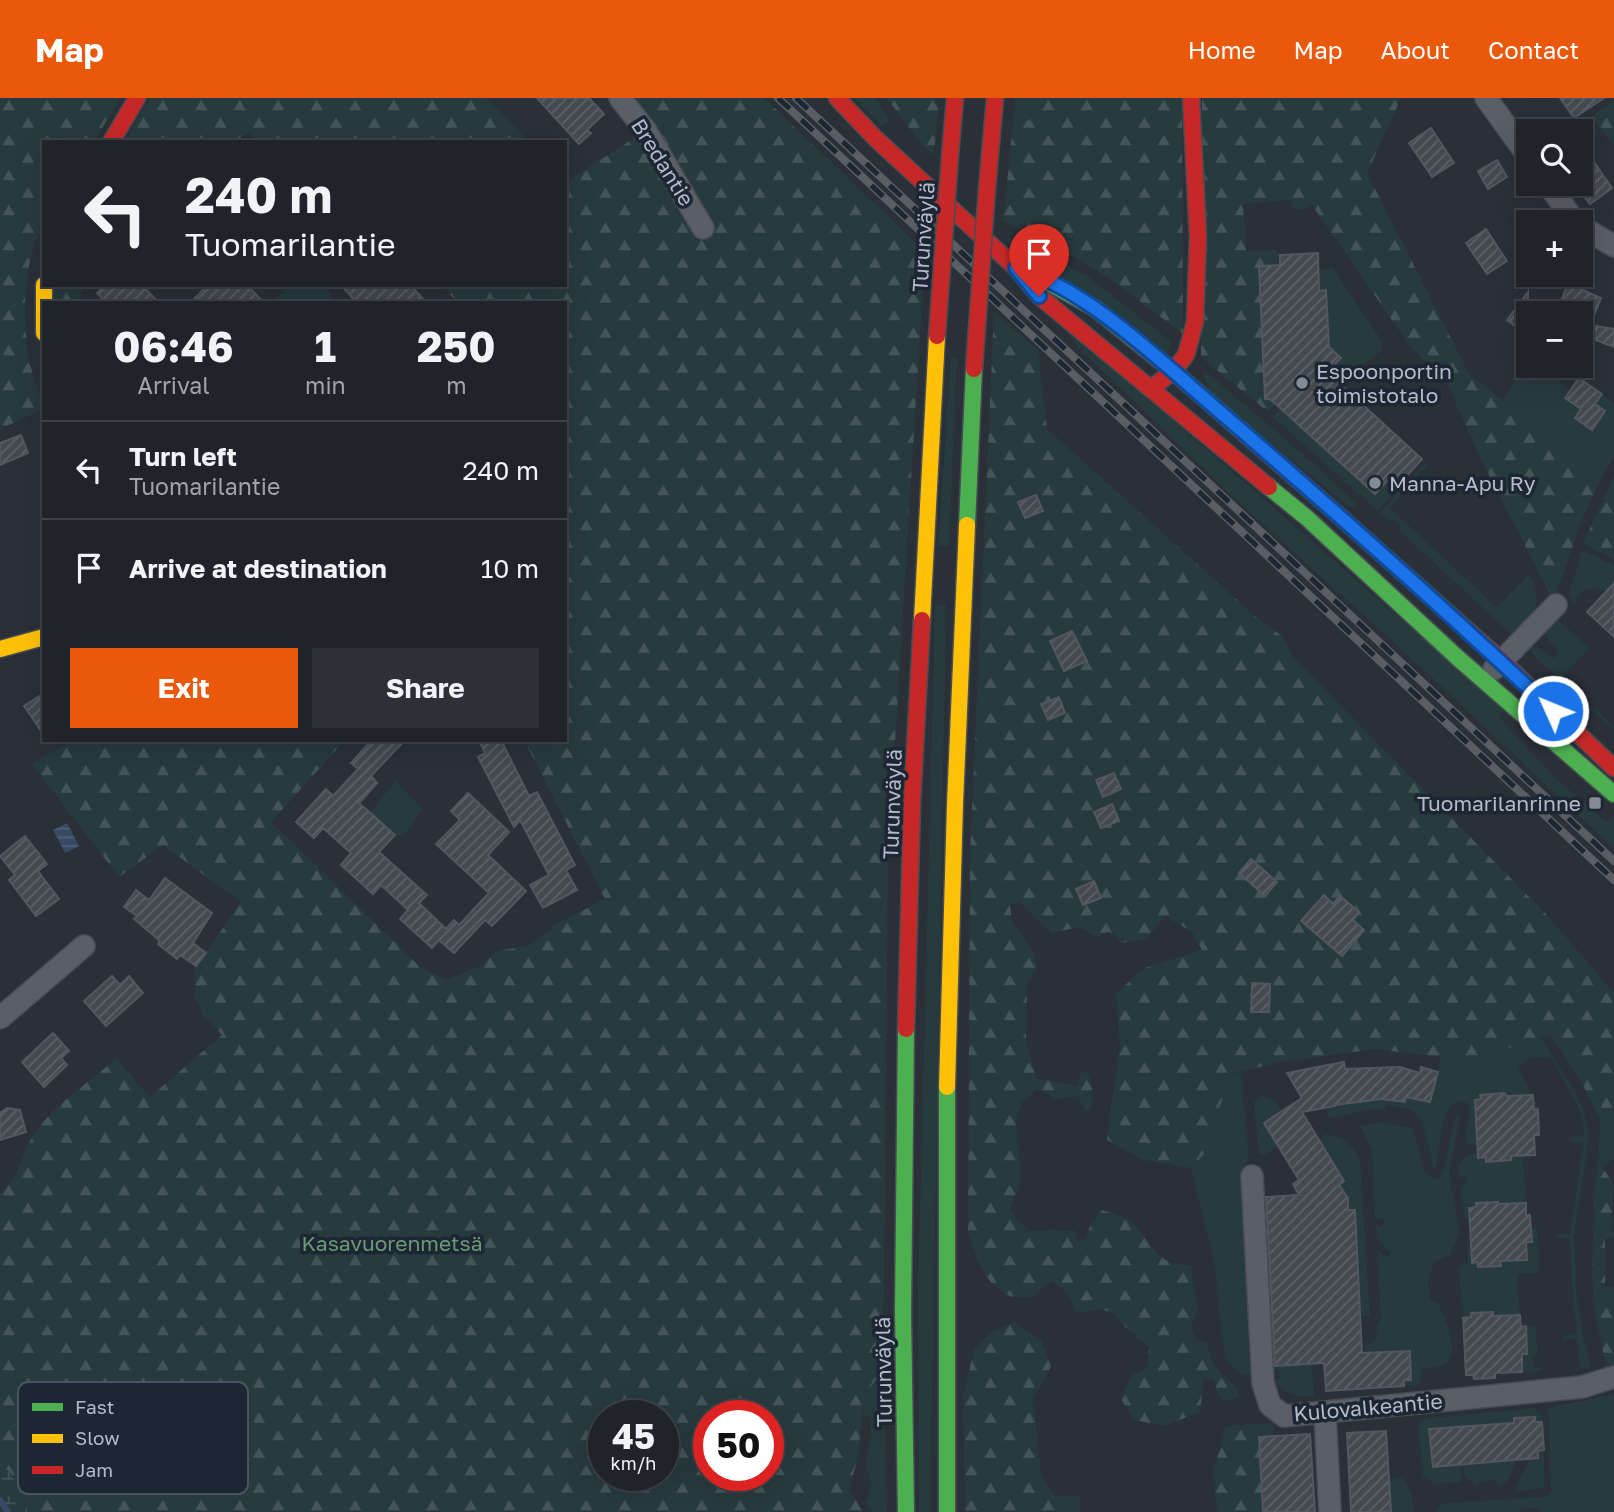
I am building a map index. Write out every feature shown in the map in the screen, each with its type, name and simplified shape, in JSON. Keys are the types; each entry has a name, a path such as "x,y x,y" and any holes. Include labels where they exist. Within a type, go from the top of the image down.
{"main road":[{"path":"112,140 137,98"},
{"path":"837,98 876,139 1016,268 1039,296 1307,518 1483,681 1614,794"},
{"name":"Turunväylä","path":"906,1512 903,1273 912,803 937,336 955,98"},
{"path":"947,1512 947,1088 955,804 974,369 995,98"},
{"path":"1152,388 1173,371 1188,351 1196,312 1196,158 1191,98"},
{"path":"1016,268 1037,274 1096,309 1173,371 1502,661 1614,768"},
{"path":"0,649 42,638"}],"street":[{"name":"Bredantie","path":"620,98 646,131 703,228"},
{"path":"1486,98 1516,139"},
{"path":"1593,235 1614,246"},
{"path":"1483,681 1556,605"},
{"path":"0,1018 84,946"},
{"name":"Kulovalkeantie","path":"1252,1176 1263,1383 1270,1405 1284,1416 1582,1387 1614,1377"},
{"path":"1325,1413 1330,1512"}],"green space":[{"path":"0,98 120,98 95,140 42,140 42,228 29,267 25,316 27,346 42,410 0,429"},
{"path":"150,98 486,98 528,140 256,140 249,133 237,140 125,140"},
{"name":"Kasavuorenmetsä","path":"628,98 764,98 925,252 888,856 883,1371 865,1394 857,1461 849,1489 863,1512 0,1512 0,1194 13,1180 30,1141 43,1122 116,1059 150,1097 222,1035 204,1015 195,998 195,968 241,902 163,845 119,877 32,764 70,742 343,742 271,822 420,967 446,980 480,966 498,951 531,945 558,923 605,899 525,742 567,742 567,301 456,301 443,287 567,287 567,178 569,180 642,133"},
{"path":"854,98 875,98 890,119 881,126"},
{"path":"886,98 936,98 938,108 934,155 920,142"},
{"path":"1015,98 1033,98 1029,122 1014,114"},
{"path":"1033,98 1182,98 1183,334 1108,277 1062,250 1003,221 1014,114 1029,121"},
{"path":"1202,98 1401,98 1367,173 1469,374 1601,478 1583,517 1555,597 1547,589 1477,451 1448,384 1408,343 1312,205 1304,210 1292,208 1291,200 1243,204 1246,251 1276,250 1280,255 1281,398 1268,412 1201,357"},
{"path":"1614,101 1614,145 1593,119 1591,117"},
{"path":"1006,236 1087,276 1170,341 1171,349 1164,353 1057,275 1014,250 1007,242"},
{"path":"1333,268 1382,341 1380,352 1347,376 1329,359 1325,290 1319,291 1318,270"},
{"path":"52,287 84,287 79,297 81,301 51,301"},
{"path":"288,287 326,287 333,299 332,301 274,301"},
{"path":"994,312 1038,350 1047,429 1256,617 1282,636 1292,656 1547,915 1614,993 1614,1110 1600,1120 1580,1079 1551,1035 1479,1057 1441,1057 1374,1049 1276,1063 1231,1074 1204,1154 1191,1168 1144,1160 1107,1140 1120,1044 1116,993 1145,968 1202,950 1192,932 1165,916 1146,939 1120,943 1114,934 1108,932 1096,937 1079,927 1052,933 1021,903 1010,904 1012,922 1035,953 1037,969 1027,983 1026,1040 1036,1078 1077,1086 1081,1073 1088,1072 1093,1096 1090,1110 1085,1110 1078,1096 1057,1099 1037,1089 1022,1102 1016,1121 1021,1179 1010,1211 1029,1231 1074,1230 1077,1241 1086,1238 1091,1223 1102,1210 1133,1223 1163,1258 1180,1265 1191,1265 1197,1311 1191,1327 1196,1341 1206,1341 1215,1367 1236,1388 1239,1396 1223,1402 1217,1393 1214,1380 1204,1377 1200,1412 1164,1426 1134,1420 1121,1399 1131,1376 1148,1367 1149,1347 1123,1325 1115,1314 1101,1309 1077,1313 1067,1292 1051,1281 1032,1297 1012,1297 1001,1291 982,1269 968,1233 970,855"},
{"path":"1050,312 1505,710 1499,717 1554,777 1607,822 1614,816 1614,849 1422,668 1219,484 1080,349"},
{"path":"957,357 949,547 938,545 951,358"},
{"path":"1202,372 1206,372 1264,421 1357,505 1350,507 1210,394"},
{"path":"1517,378 1557,378 1570,390 1565,398 1581,409 1593,429 1605,411 1595,404 1602,394 1614,402 1614,455 1601,478 1502,400"},
{"path":"1281,409 1375,494 1385,484 1394,492 1378,511 1273,417"},
{"path":"1425,463 1427,465 1390,508 1497,608 1529,575 1536,593 1535,609 1526,623 1510,633 1399,530 1401,527 1380,513"},
{"path":"1614,477 1614,560 1583,543"},
{"path":"1582,550 1614,566 1614,583 1607,591 1592,589 1583,592 1575,604 1569,595"},
{"path":"935,605 946,605 930,1512 919,1512 918,1294"},
{"path":"1558,620 1589,648 1562,678 1614,727 1614,730 1531,653 1531,649 1536,647 1552,658 1557,656 1559,651 1545,633 1548,626"},
{"path":"398,777 399,784 422,808 410,829 401,835 395,835 370,813"},
{"path":"1540,1037 1575,1091 1583,1109 1589,1135 1574,1237 1577,1303 1590,1367 1581,1369 1576,1338 1563,1340 1563,1336 1577,1333 1570,1239 1556,1237 1557,1234 1570,1235 1583,1144 1570,1141 1569,1138 1584,1135 1580,1110 1551,1058 1532,1057 1518,1066 1531,1095 1481,1094 1481,1099 1475,1100 1477,1145 1466,1144 1470,1109 1467,1103 1451,1105 1445,1117 1434,1169 1421,1119 1412,1110 1386,1105 1385,1110 1371,1109 1329,1119 1326,1108 1335,1106 1334,1100 1371,1100 1371,1094 1388,1100 1405,1102 1406,1097 1430,1102 1441,1057 1479,1057"},
{"path":"1241,1073 1249,1156 1244,1167 1254,1325 1248,1340 1250,1375 1241,1374 1225,1359 1214,1261 1191,1168 1204,1154 1231,1074"},
{"path":"1262,1096 1274,1100 1282,1111 1264,1123 1278,1146 1260,1155 1254,1102"},
{"path":"1614,1110 1614,1159 1602,1166 1598,1160 1600,1120"},
{"path":"1457,1113 1460,1115 1449,1174 1460,1234 1449,1256 1434,1262 1428,1281 1430,1302 1437,1301 1448,1327 1451,1355 1447,1362 1439,1367 1422,1369 1420,1384 1404,1386 1404,1380 1411,1379 1409,1351 1366,1353 1366,1346 1378,1336 1376,1327 1381,1319 1377,1251 1388,1257 1391,1253 1377,1239 1376,1224 1384,1224 1383,1219 1375,1218 1372,1150 1360,1126 1381,1122 1413,1128 1425,1174 1439,1179"},
{"path":"1326,1134 1347,1142 1360,1160 1370,1316 1354,1317 1360,1308 1355,1211 1348,1210 1347,1198 1339,1185 1344,1181 1319,1140"},
{"path":"1478,1153 1478,1157 1486,1157 1486,1162 1511,1160 1511,1156 1523,1155 1526,1203 1477,1203 1476,1207 1469,1208 1470,1220 1465,1218 1460,1186 1467,1185 1466,1177 1459,1177 1459,1168 1463,1159"},
{"path":"1598,1160 1614,1185 1611,1231 1614,1232 1614,1238 1605,1238 1605,1287 1614,1287 1614,1367 1607,1371 1594,1305 1592,1271 1593,1201"},
{"path":"1537,1228 1539,1273 1517,1274 1520,1315 1493,1316 1493,1312 1471,1313 1471,1317 1463,1318 1459,1271 1460,1266 1468,1263 1467,1239 1470,1238 1472,1263 1477,1262 1478,1267 1500,1266 1500,1261 1527,1260 1526,1242 1532,1242 1531,1229"},
{"path":"1014,1322 1041,1340 1051,1366 1033,1399 1041,1473 1054,1496 1080,1496 1080,1512 965,1512 963,1395 974,1350 991,1333"},
{"path":"1526,1326 1535,1326 1538,1354 1532,1355 1533,1368 1542,1368 1542,1371 1522,1372 1522,1354 1527,1354"},
{"path":"1312,1363 1314,1396 1291,1394 1274,1380 1280,1379 1279,1370 1273,1370 1273,1366"},
{"path":"883,1371 887,1512 872,1512 865,1502 871,1485 867,1464 871,1418 863,1414 865,1394"},
{"path":"1614,1394 1614,1512 1541,1512 1540,1508 1520,1509 1520,1512 1436,1512 1444,1503 1545,1497 1551,1492 1548,1408"},
{"path":"1535,1408 1542,1415 1542,1422 1535,1422 1535,1417 1514,1418 1514,1423 1429,1429 1433,1467 1460,1465 1462,1482 1435,1484 1423,1476 1418,1430 1419,1423 1424,1419"},
{"path":"1274,1423 1274,1436 1259,1437 1263,1512 1217,1512 1213,1468 1225,1428 1232,1425"},
{"path":"1544,1450 1544,1486 1540,1489 1516,1491 1529,1458 1538,1458 1538,1451"},
{"path":"1508,1452 1517,1452 1514,1467 1507,1481 1499,1487 1495,1479 1479,1482 1479,1487 1465,1477 1463,1465 1508,1462"},
{"path":"0,1465 10,1472 18,1487 18,1494 22,1494 32,1512 0,1512"},
{"path":"1404,1478 1412,1495 1413,1512 1391,1512 1389,1480"}],"water":[{"path":"67,823 79,846 65,853 53,830"}],"building":[{"path":"537,98 589,98 604,114 587,130 591,133 579,144"},
{"path":"1560,98 1604,98 1574,118"},
{"path":"1431,128 1454,163 1432,177 1409,143"},
{"path":"1497,160 1507,177 1488,189 1478,171"},
{"path":"1593,160 1612,188 1590,204 1584,196 1593,196"},
{"path":"1486,229 1507,261 1487,274 1466,243"},
{"name":"Espoonportin toimistotalo","path":"1318,253 1319,291 1326,290 1329,347 1341,358 1327,372 1422,459 1396,488 1387,481 1375,494 1270,399 1265,399 1259,266 1280,265 1280,255"},
{"path":"103,287 144,287 157,301 104,301 97,293"},
{"path":"206,287 249,287 262,301 192,301"},
{"path":"343,287 412,287 425,301 355,301"},
{"path":"1567,287 1576,287 1601,298 1593,318 1593,301 1561,301"},
{"path":"1516,308 1516,327 1507,320"},
{"path":"1593,326 1614,329 1614,347 1593,339"},
{"path":"1579,378 1602,394 1595,404 1605,411 1592,430 1575,418 1581,409 1565,398"},
{"path":"21,435 28,453 0,465 0,443"},
{"path":"1036,495 1043,511 1025,518 1018,502"},
{"path":"1614,583 1614,637 1587,612"},
{"path":"1072,631 1087,661 1064,671 1050,641"},
{"path":"42,694 42,732 24,706"},
{"path":"1059,697 1065,713 1048,720 1041,704"},
{"path":"370,742 403,742 371,776 377,783 359,803 395,835 379,852 427,895 419,903 446,929 454,920 459,925 489,893 436,844 460,820 451,811 468,793 509,832 488,855 526,891 492,926 485,920 454,953 439,940 432,948 400,919 408,910 381,885 373,894 341,865 351,853 323,828 314,838 296,822 326,789 333,796 358,769 351,763"},
{"path":"480,742 502,742 529,796 537,792 575,865 566,870 577,890 543,908 530,885 549,875 520,820 514,827 478,757 485,753"},
{"path":"1114,773 1121,789 1103,797 1096,780"},
{"path":"1112,804 1119,821 1101,828 1094,812"},
{"path":"25,836 47,864 38,871 59,899 36,916 9,880 15,875 0,856"},
{"path":"1251,859 1277,882 1265,896 1239,873"},
{"path":"165,878 212,913 193,943 206,953 196,966 180,955 177,959 158,944 160,941 134,919 137,916 124,907 136,890 149,900"},
{"path":"1094,881 1101,898 1083,905 1076,889"},
{"path":"1324,895 1333,904 1340,896 1359,912 1353,920 1364,930 1342,956 1301,921"},
{"path":"112,976 120,985 129,976 143,993 106,1026 84,1001"},
{"path":"1252,983 1270,984 1269,1012 1251,1012"},
{"path":"53,1033 69,1051 61,1058 67,1065 44,1087 22,1062"},
{"path":"1344,1062 1345,1069 1400,1067 1420,1073 1421,1067 1438,1072 1430,1102 1406,1097 1405,1102 1381,1099 1302,1112 1344,1181 1339,1185 1348,1198 1348,1210 1355,1210 1362,1353 1410,1351 1411,1380 1404,1380 1404,1386 1326,1391 1324,1363 1275,1366 1266,1197 1299,1195 1293,1184 1299,1180 1264,1123 1302,1098 1287,1073"},
{"path":"1505,1093 1506,1096 1533,1095 1534,1110 1538,1109 1539,1135 1534,1135 1535,1155 1511,1156 1511,1160 1486,1162 1486,1157 1478,1158 1475,1100 1481,1099 1480,1095"},
{"path":"7,1108 20,1110 26,1132 0,1140 0,1113"},
{"path":"1476,1203 1526,1203 1526,1215 1530,1215 1532,1242 1526,1242 1527,1260 1500,1261 1501,1266 1478,1267 1477,1262 1472,1263 1469,1208 1476,1207"},
{"path":"1493,1312 1493,1316 1520,1315 1521,1327 1526,1326 1527,1354 1522,1354 1522,1372 1495,1373 1495,1378 1474,1379 1473,1375 1466,1375 1463,1318 1471,1317 1471,1313"},
{"path":"1535,1417 1535,1422 1542,1422 1544,1450 1538,1451 1538,1458 1433,1467 1429,1429 1514,1423 1514,1418"},
{"path":"1386,1431 1391,1512 1351,1512 1347,1433"},
{"path":"1310,1434 1315,1512 1263,1512 1259,1437"}],"waterway":[{"path":"0,1500 8,1512"}],"railway":[{"path":"778,98 1614,880"},
{"path":"796,98 1614,861"}],"traffic: fast":[{"path":"1030,272 1096,309 1173,371 1337,514"},
{"path":"967,525 974,369"},
{"path":"1269,487 1307,518 1459,659 1614,794"},
{"path":"906,1029 903,1312 906,1512"},
{"path":"947,1087 947,1512"}],"traffic: slow":[{"path":"44,287 44,301"},
{"path":"922,620 937,336"},
{"path":"947,1087 967,525"},
{"path":"0,649 42,638"}],"traffic: jam":[{"path":"112,140 137,98"},
{"path":"837,98 876,139 1016,268 1039,296 1269,487"},
{"path":"950,156 955,98"},
{"path":"987,189 995,98"},
{"path":"1152,388 1173,371 1186,355 1195,322 1198,237 1191,98"},
{"path":"937,336 950,156"},
{"path":"974,369 987,189"},
{"path":"1337,514 1502,661 1614,768"},
{"path":"906,1029 912,803 922,620"}],"place":[{"name":"Espoonportin toimistotalo","path":"1302,383"},
{"name":"Manna-Apu Ry","path":"1375,483"},
{"name":"Tuomarilanrinne","path":"1595,803"}],"route":[{"path":"1039,296 1016,268 1037,274 1096,309 1173,371 1374,546 1502,661 1553,711"}]}
